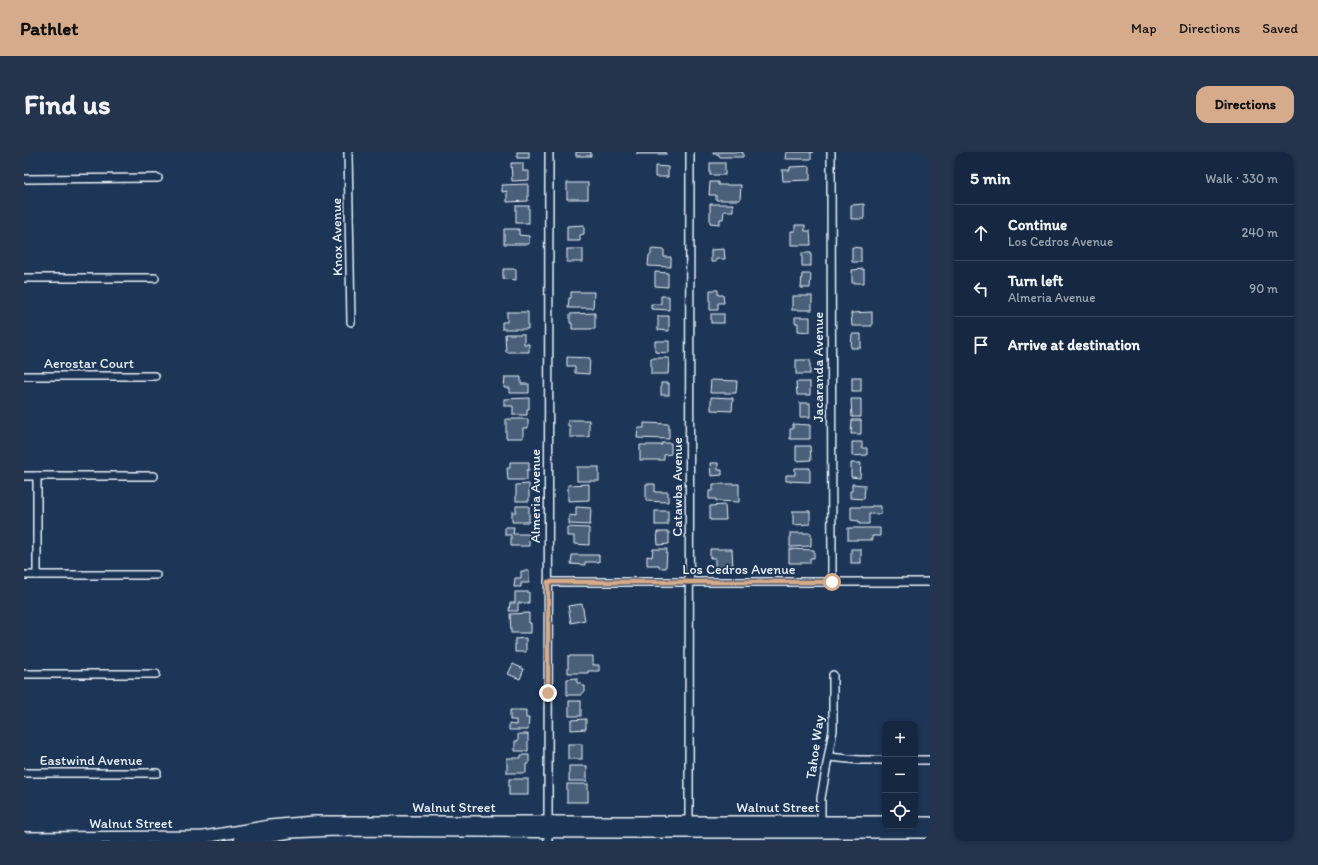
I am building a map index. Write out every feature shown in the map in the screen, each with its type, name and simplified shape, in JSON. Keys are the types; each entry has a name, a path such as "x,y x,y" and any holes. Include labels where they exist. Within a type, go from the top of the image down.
{"street":[{"name":"Knox Avenue","path":"348,152 351,322"},
{"name":"Almeria Avenue","path":"548,831 549,152"},
{"name":"Catawba Avenue","path":"689,822 690,152"},
{"name":"Jacaranda Avenue","path":"831,152 832,582"},
{"path":"24,179 158,178"},
{"path":"24,278 155,278"},
{"name":"Aerostar Court","path":"24,376 155,376"},
{"path":"24,476 154,476"},
{"path":"37,476 37,574"},
{"path":"24,574 156,575"},
{"name":"Los Cedros Avenue","path":"548,582 930,582"},
{"path":"24,674 156,674"},
{"name":"Tahoe Way","path":"821,831 821,798 833,730 833,675"},
{"path":"829,757 859,760 882,760"},
{"path":"918,760 930,760"},
{"name":"Eastwind Avenue","path":"24,773 157,773"},
{"name":"Walnut Street","path":"24,838 204,837 270,826 313,822 548,831 689,822 821,831 882,822"},
{"path":"918,823 930,823"},
{"name":"Walnut Street","path":"240,841 290,832 311,830 930,832"}],"building":[{"path":"517,152 529,152 529,158 517,158"},
{"path":"576,152 591,152 591,156 576,156"},
{"path":"637,152 666,152 666,154 637,154"},
{"path":"713,152 743,152 743,157 719,157 719,154 713,154"},
{"path":"786,152 811,152 811,159 785,159"},
{"path":"511,163 523,163 523,171 529,171 529,180 512,181"},
{"path":"710,163 725,163 725,175 710,175"},
{"path":"655,166 668,167 668,177 655,177"},
{"path":"810,166 810,180 783,181 782,170 790,170 790,167"},
{"path":"710,182 718,182 718,185 741,185 740,200 716,200 716,195 709,195"},
{"path":"567,183 588,183 588,199 567,199"},
{"path":"528,184 528,201 507,202 507,191 502,192 502,185"},
{"path":"710,204 733,204 733,211 724,211 723,219 720,219 720,224 710,223"},
{"path":"864,204 864,219 851,219 851,205"},
{"path":"516,206 529,206 529,223 516,223"},
{"path":"584,225 584,234 580,235 580,241 567,241 567,226"},
{"path":"795,225 805,225 805,231 810,231 811,245 791,245 791,231 795,231"},
{"path":"504,229 519,229 519,235 529,236 529,244 504,244"},
{"path":"852,247 861,248 861,262 852,262"},
{"path":"567,249 583,249 583,262 567,262"},
{"path":"651,249 664,250 664,257 671,257 671,267 648,266"},
{"path":"724,249 725,259 716,259 716,262 711,262 711,250"},
{"path":"802,253 811,253 811,266 802,266"},
{"path":"503,269 516,269 516,280 503,279"},
{"path":"864,269 864,283 852,283 852,270"},
{"path":"655,272 668,273 668,287 655,286"},
{"path":"802,274 811,274 810,288 801,288"},
{"path":"710,290 718,290 718,295 723,295 724,303 718,303 718,310 710,310"},
{"path":"571,292 594,292 593,308 568,308"},
{"path":"661,296 669,296 669,310 651,309 651,304 661,304"},
{"path":"792,296 812,296 812,310 792,310"},
{"path":"507,312 528,312 528,329 502,329 502,322 507,322"},
{"path":"872,312 872,326 852,326 851,313"},
{"path":"595,313 595,329 572,329 570,314"},
{"path":"711,314 724,314 724,323 711,323"},
{"path":"658,316 669,316 669,331 658,330"},
{"path":"795,317 810,317 810,332 798,331 798,323 795,323"},
{"path":"505,334 524,334 524,344 529,344 529,352 506,352"},
{"path":"852,334 861,334 861,348 851,348"},
{"path":"655,341 669,341 669,353 655,352"},
{"path":"567,357 590,358 589,374 575,373 575,366 567,366"},
{"path":"651,358 669,358 668,374 651,374"},
{"path":"796,360 810,360 810,374 796,374"},
{"path":"505,377 521,377 521,384 529,384 529,393 510,393 510,388 504,388"},
{"path":"852,377 861,377 861,391 852,391"},
{"path":"711,380 737,381 736,393 710,393"},
{"path":"796,382 810,382 810,395 797,395"},
{"path":"661,383 669,383 669,395 661,395"},
{"path":"711,397 733,398 732,411 711,410"},
{"path":"529,398 529,409 527,409 527,415 513,415 513,406 504,406 504,399"},
{"path":"851,399 861,399 861,417 852,417"},
{"path":"800,403 810,403 810,417 800,417"},
{"path":"506,419 528,419 528,428 523,428 523,438 506,438"},
{"path":"568,420 589,420 589,437 570,437 570,426 568,426"},
{"path":"852,420 861,420 861,434 851,434"},
{"path":"644,423 669,424 669,439 637,438 638,428 644,428"},
{"path":"793,424 810,425 810,439 790,439 790,429 793,429"},
{"path":"852,442 862,442 862,448 867,448 867,455 852,456"},
{"path":"662,443 671,443 671,454 664,455 664,460 640,460 640,445 662,445"},
{"path":"796,446 810,446 811,460 796,461"},
{"path":"510,462 529,462 527,480 508,480 507,468 510,468"},
{"path":"710,463 718,463 718,470 722,470 722,475 711,476"},
{"path":"851,463 861,463 860,478 851,477"},
{"path":"577,467 599,467 599,481 577,481"},
{"path":"795,468 810,468 810,482 786,481 786,475 795,475"},
{"path":"529,484 529,501 516,501 516,485"},
{"path":"589,484 589,500 568,501 568,485"},
{"path":"646,484 655,484 655,492 668,492 668,502 646,501"},
{"path":"713,484 739,484 739,502 716,501 716,499 709,499 709,491 713,491"},
{"path":"852,484 865,485 864,499 850,498"},
{"path":"725,505 726,520 710,520 710,506"},
{"path":"516,506 529,506 529,522 512,522 512,512 516,512"},
{"path":"881,506 881,514 869,514 869,524 859,524 859,521 851,520 851,507"},
{"path":"576,507 591,508 590,525 569,524 569,515 576,516"},
{"path":"655,511 668,511 668,525 655,525"},
{"path":"793,511 810,511 810,524 793,525"},
{"path":"505,527 514,527 513,534 529,534 529,546 511,546 511,535 505,535"},
{"path":"567,527 589,528 589,545 574,544 574,536 567,536"},
{"path":"848,528 880,528 880,536 872,536 872,540 848,540"},
{"path":"657,532 669,532 669,544 658,545"},
{"path":"790,533 811,533 811,546 790,547"},
{"path":"653,549 667,549 666,568 659,568 659,565 647,565 647,556 652,557"},
{"path":"710,549 732,549 733,568 715,568 715,558 710,558"},
{"path":"789,549 814,550 814,558 810,558 810,563 789,563"},
{"path":"851,549 861,549 861,563 851,563"},
{"path":"572,555 599,555 599,562 585,562 585,565 571,564"},
{"path":"521,571 529,571 529,583 521,583 521,587 514,587 515,578 521,578"},
{"path":"515,592 529,592 529,603 518,603 518,611 509,611 510,603 515,603"},
{"path":"582,604 585,620 571,623 568,606"},
{"path":"529,613 531,633 511,633 510,614"},
{"path":"526,638 526,652 515,652 515,639"},
{"path":"568,656 593,656 593,665 599,665 599,671 588,671 588,673 568,673"},
{"path":"513,664 524,669 520,679 508,674"},
{"path":"577,678 577,683 581,683 582,686 585,686 585,692 582,692 582,695 567,695 567,679"},
{"path":"569,701 581,701 581,716 569,716"},
{"path":"510,710 526,710 526,718 529,718 528,730 509,730 509,724 516,725 516,720 510,720"},
{"path":"586,719 586,729 571,730 571,720"},
{"path":"518,734 528,734 528,751 515,751 515,741 518,741"},
{"path":"568,744 582,744 582,759 568,759"},
{"path":"521,755 529,755 529,764 526,764 526,773 507,773 507,758 521,758"},
{"path":"569,766 587,766 587,781 569,781"},
{"path":"509,779 528,779 528,795 509,795"},
{"path":"567,784 588,784 588,802 567,802"}],"route":[{"path":"548,693 548,582 832,582"}]}
